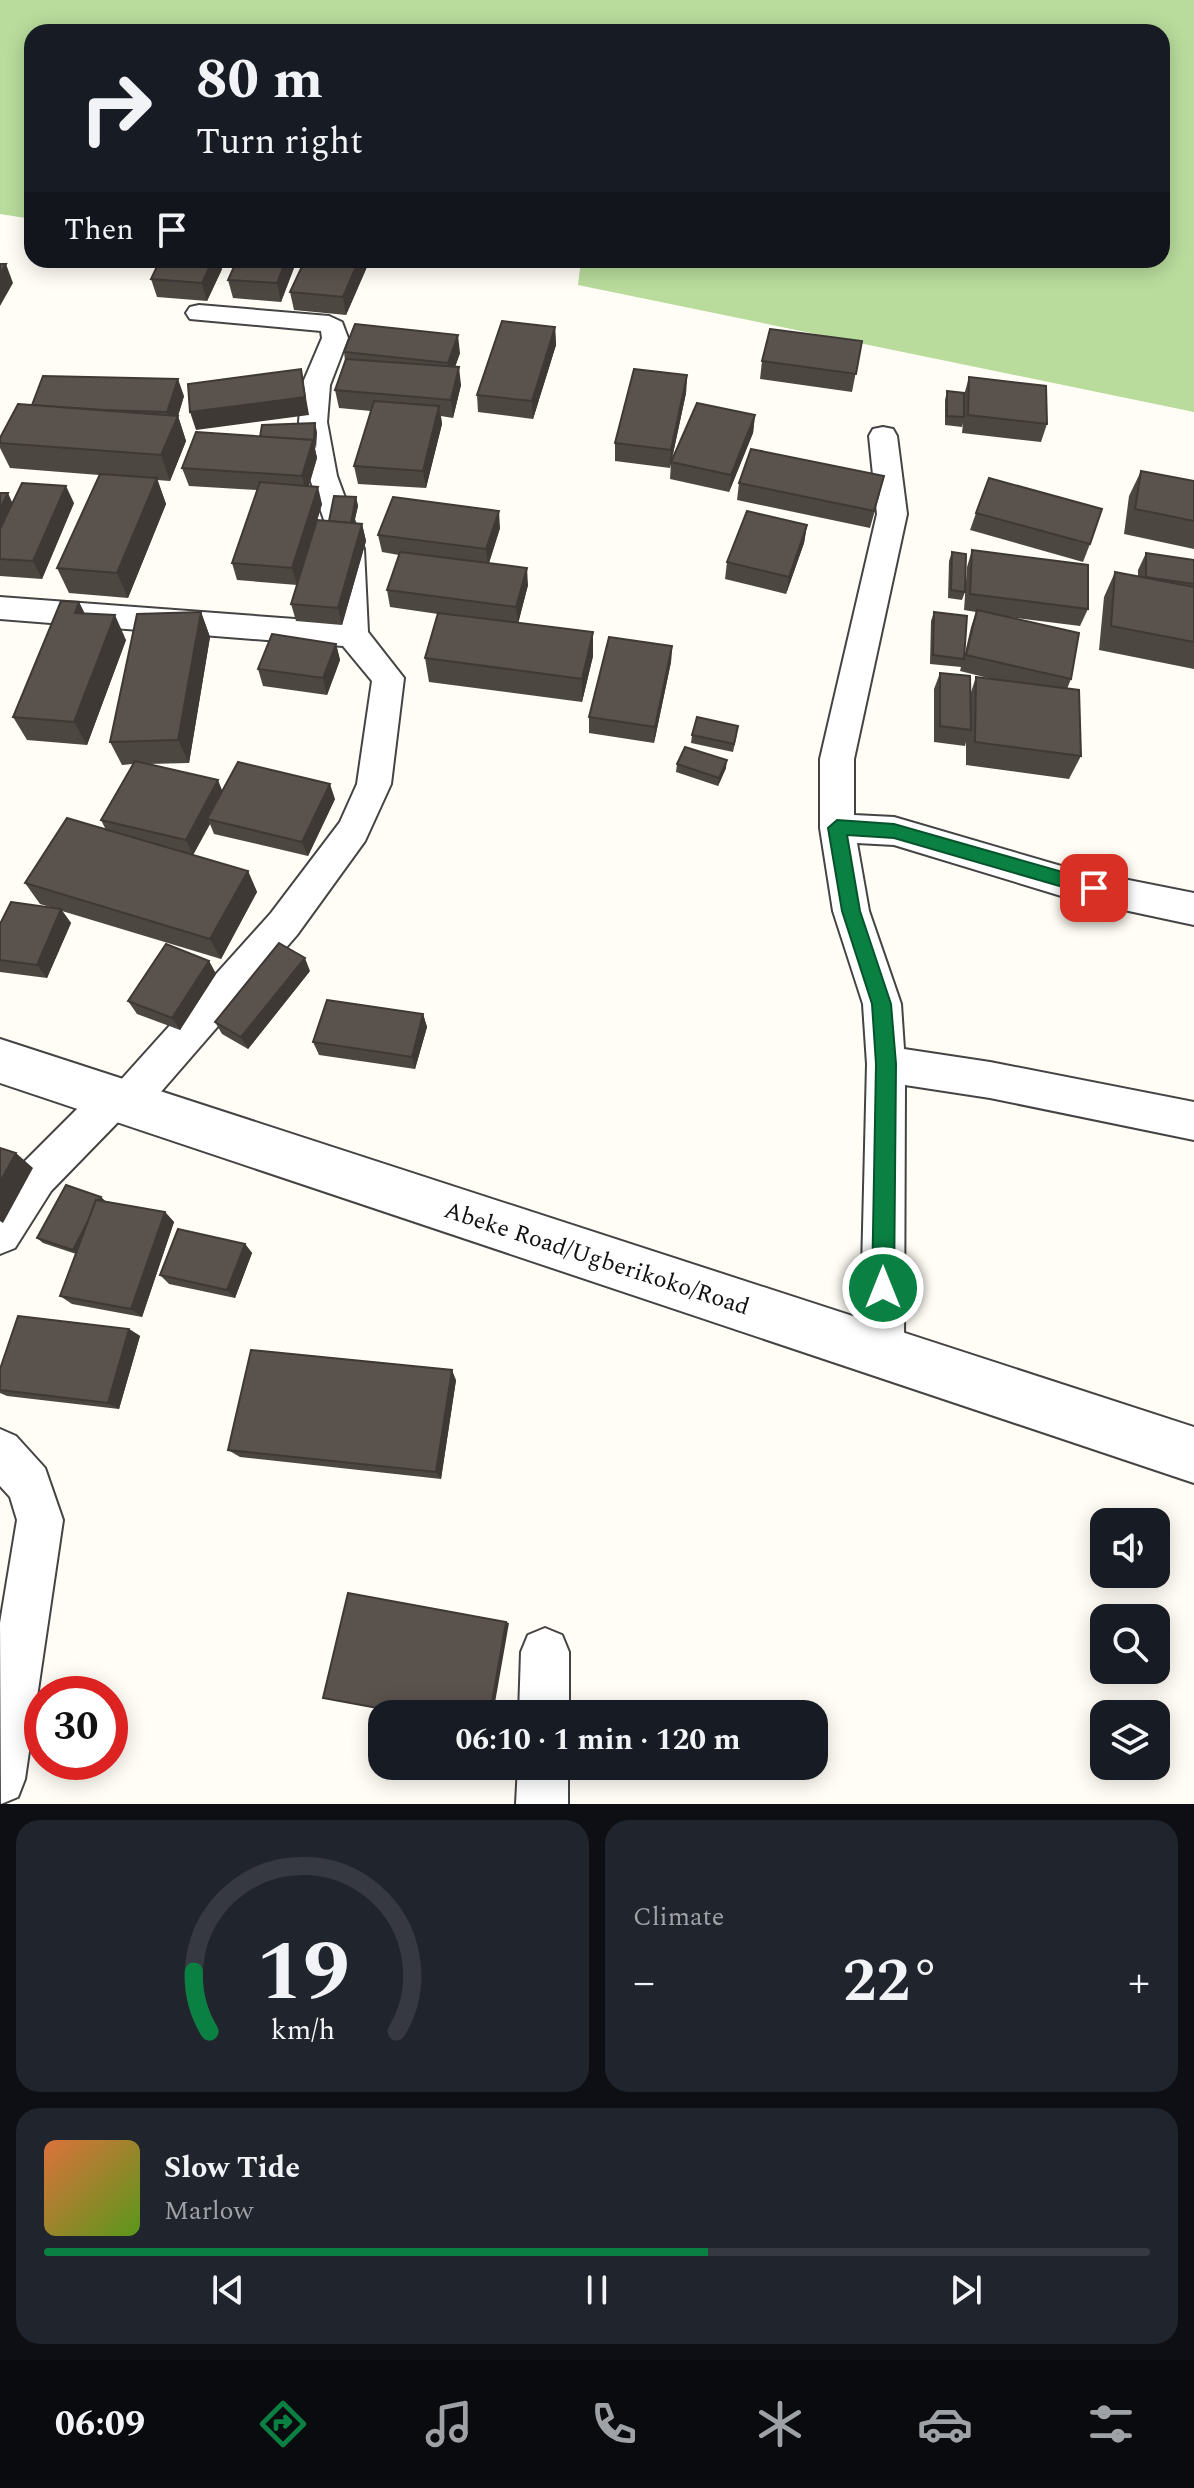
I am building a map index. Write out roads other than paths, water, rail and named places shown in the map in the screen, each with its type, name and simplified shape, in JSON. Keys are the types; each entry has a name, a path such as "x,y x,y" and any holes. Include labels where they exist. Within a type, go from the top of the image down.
{"street":[{"path":"0,1233 37,1177 120,1101 284,924 353,831 374,784 388,678 352,635 349,549 323,476 313,422 316,385 335,338 333,328 329,324 199,313"},
{"path":"882,1352 886,1064 882,1004 851,911 837,828 837,759 892,514 883,436"},
{"path":"0,608 352,635"},
{"path":"837,828 894,831 1068,883 1194,909"},
{"name":"Abeke Road/Ugberikoko/Road","path":"0,1061 1194,1455"},
{"path":"886,1064 990,1080 1194,1121"},
{"path":"0,1452 29,1484 40,1520 0,1779"},
{"path":"544,1700 545,1652"},
{"path":"542,1804 543,1780"}]}
